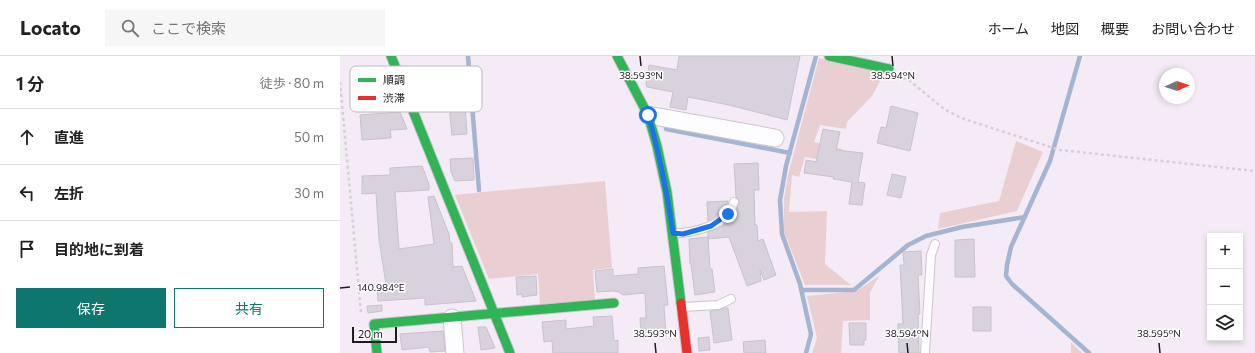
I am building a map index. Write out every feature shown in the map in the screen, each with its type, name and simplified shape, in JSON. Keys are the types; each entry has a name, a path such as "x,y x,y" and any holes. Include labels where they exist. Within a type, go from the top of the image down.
{"street":[{"path":"391,56 395,66"},
{"path":"617,56 648,115 657,146 673,233 687,353"},
{"path":"829,56 888,67"},
{"path":"414,112 510,353"},
{"path":"648,115 774,138"},
{"path":"377,353 374,324 614,303"},
{"path":"452,318 455,353"}],"lane":[{"path":"673,233 683,234 711,226 728,214 734,202"},
{"path":"925,353 931,255 935,244"},
{"path":"682,307 718,305 731,299"}],"path":[{"path":"888,67 910,81 944,109 960,118 1044,146 1060,150 1255,171"},
{"path":"340,82 361,313"}],"shaded area":[{"path":"819,58 885,72 872,96 847,122 846,129 820,125 814,142 842,149 839,163 805,157 799,177 792,175 789,212 827,211 825,264 851,285 805,285 784,232 784,199 788,175"},
{"path":"1016,141 1043,152 1017,211 938,229 940,213 999,201"},
{"path":"605,181 612,268 593,270 595,300 540,304 538,274 489,279 455,195"},
{"path":"880,275 870,292 870,320 843,321 841,353 812,353 817,338 807,296 857,291"},
{"path":"1071,342 1082,353 1071,353"}],"building":[{"path":"679,56 800,56 787,120 729,105 688,97 686,110 670,107 673,92 647,87 646,84 649,65 677,70"},
{"path":"891,106 918,113 910,151 877,143 881,127 886,128"},
{"path":"400,112 407,129 390,130 391,138 362,140 360,115"},
{"path":"450,112 465,112 467,134 452,135"},
{"path":"823,129 840,132 836,150 863,153 858,182 865,183 862,205 849,204 852,182 833,179 834,177 804,173 806,160 816,162"},
{"path":"473,158 474,180 455,181 451,172 450,159"},
{"path":"758,163 759,190 754,190 755,225 757,225 758,241 763,239 776,275 764,280 760,270 761,281 747,286 729,237 708,239 708,232 729,222 734,216 739,204 739,199 736,197 734,164"},
{"path":"422,166 429,184 429,190 395,192 399,249 434,244 428,197 434,196 449,234 450,243 452,243 453,267 462,266 476,301 425,305 425,298 378,301 377,284 386,284 379,240 376,193 362,194 362,176 390,175 390,168"},
{"path":"892,174 906,177 901,198 887,195"},
{"path":"728,201 725,209 721,213 708,221 707,202"},
{"path":"708,237 710,269 712,269 715,292 695,295 690,264 689,239"},
{"path":"974,239 975,277 955,277 955,240"},
{"path":"921,251 922,275 918,275 920,314 918,314 919,353 899,353 898,324 903,324 900,265 904,265 903,252"},
{"path":"664,266 668,305 664,305 666,336 641,337 640,318 646,318 645,293 623,295 619,292 613,291 597,292 595,271 613,269 613,276 638,274 638,268"},
{"path":"536,276 537,295 522,297 522,294 517,295 516,277"},
{"path":"382,305 382,311 368,313 367,306"},
{"path":"973,307 991,307 991,331 973,331"},
{"path":"728,308 732,340 714,343 710,311"},
{"path":"612,316 614,341 618,340 618,353 553,353 552,341 544,342 542,322 566,320 566,329 594,326 593,317"},
{"path":"849,323 866,323 866,340 864,340 864,345 850,345"},
{"path":"478,327 486,327 495,348 481,350"},
{"path":"443,331 445,351 430,352 429,347 402,350 400,334"},
{"path":"709,337 710,350 699,351 698,338"},
{"path":"765,340 766,353 744,353 743,342"}],"waterway":[{"path":"468,56 469,66"},
{"path":"806,353 811,334 800,284 782,234 780,200 786,166 816,56"},
{"path":"1080,56 1050,161 1011,247 1006,276 1012,284 1089,353"},
{"path":"473,112 479,190"},
{"path":"666,129 790,153"},
{"path":"801,290 854,290 908,245 926,236 962,227 1025,217"}],"traffic: fast":[{"path":"391,56 395,66"},
{"path":"617,56 648,115 657,146 667,192 681,303"},
{"path":"829,56 889,69"},
{"path":"413,112 510,353"},
{"path":"377,353 374,324 614,303"}],"traffic: jam":[{"path":"681,303 687,353"}],"route":[{"path":"648,115 657,146 667,192 673,233 683,234 711,226 728,214"}]}
